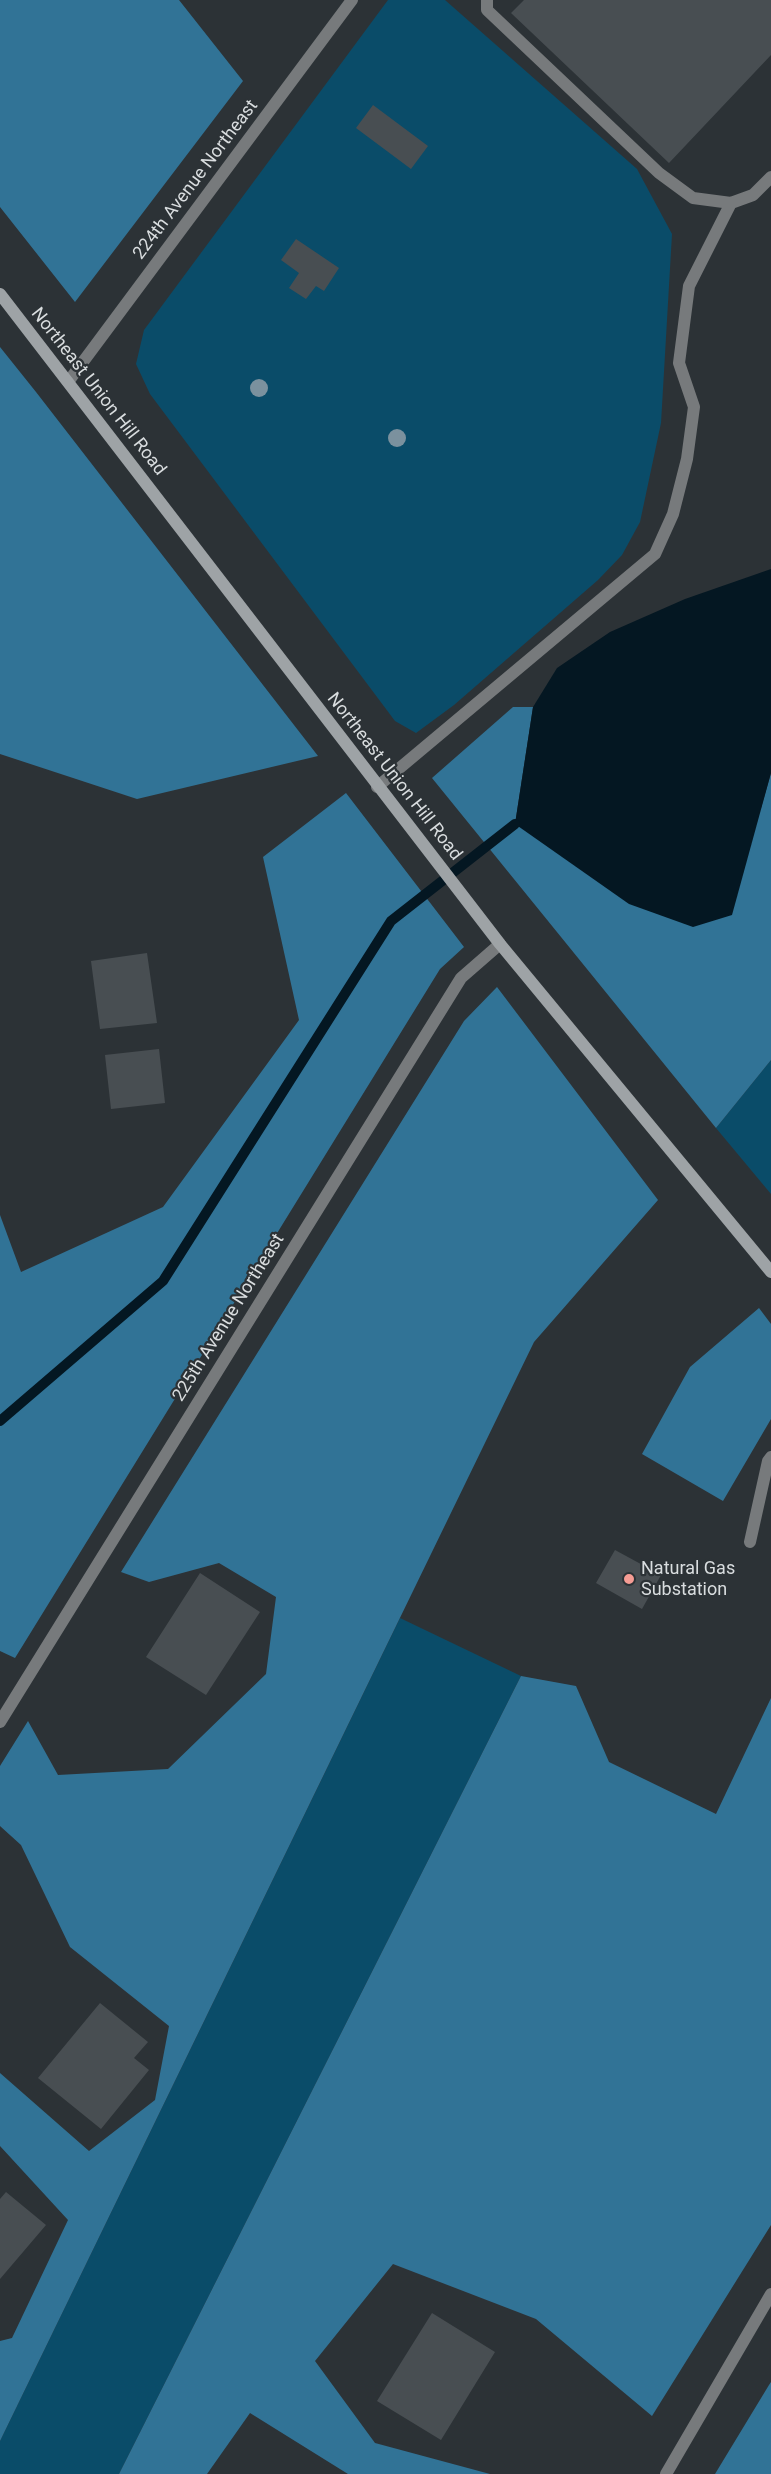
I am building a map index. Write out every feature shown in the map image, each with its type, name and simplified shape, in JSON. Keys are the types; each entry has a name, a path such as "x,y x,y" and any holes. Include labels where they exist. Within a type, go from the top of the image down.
{"street":[{"name":"224th Avenue Northeast","path":"68,382 352,0"},
{"path":"487,0 487,10 659,173 693,198 731,203 753,195 771,177"},
{"path":"377,787 655,554 673,514 687,459 694,407 679,363 689,286 731,203"},
{"name":"Northeast Union Hill Road","path":"0,294 500,944 771,1272"},
{"name":"225th Avenue Northeast","path":"0,1722 461,978 500,944"},
{"path":"750,1542 768,1461 771,1457"},
{"path":"666,2474 771,2294"}],"shaded area":[{"path":"0,0 179,0 243,81 75,302 0,207"},
{"path":"388,0 445,0 637,169 672,234 661,423 640,522 622,555 598,580 454,705 416,733 395,721 150,394 136,364 144,330"},
{"path":"0,347 318,756 137,799 0,754"},
{"path":"771,569 771,773 732,915 693,927 629,904 515,824 533,707 557,668 610,632 685,599"},
{"path":"513,707 533,707 515,824 761,808 771,773 771,1060 716,1128 432,778"},
{"path":"346,793 464,947 440,969 15,1658 0,1651 0,1215 21,1272 163,1207 299,1020 263,857"},
{"path":"497,987 658,1200 534,1342 0,2441 0,2341 12,2338 68,2220 0,2146 0,2073 89,2151 155,2100 169,2026 70,1947 21,1845 0,1826 0,1766 28,1721 58,1775 168,1769 266,1674 276,1597 219,1563 149,1582 121,1572 464,1021"},
{"path":"771,1060 771,1194 716,1128"},
{"path":"759,1308 771,1324 771,1419 723,1501 642,1454 690,1367"},
{"path":"400,1618 521,1676 119,2474 0,2474 0,2441"},
{"path":"521,1676 576,1686 609,1762 716,1814 771,1698 771,2225 652,2416 536,2319 393,2264 315,2361 375,2443 490,2474 348,2474 250,2413 207,2474 119,2474"},
{"path":"771,2382 771,2474 715,2474 769,2385"}],"building":[{"path":"524,0 771,0 771,55 669,163 511,13"},
{"path":"373,105 428,146 411,169 356,128"},
{"path":"296,239 339,268 324,291 316,286 306,299 289,288 299,273 281,260"},
{"path":"147,953 157,1023 100,1029 91,961"},
{"path":"159,1049 165,1103 111,1109 105,1055"},
{"name":"Natural Gas Substation","path":"615,1550 661,1575 642,1609 596,1583"},
{"path":"200,1573 260,1612 206,1695 146,1657"},
{"path":"100,2003 148,2042 134,2058 149,2070 101,2129 38,2078"},
{"path":"6,2192 46,2225 0,2279 0,2199"},
{"path":"432,2313 495,2352 441,2440 377,2401"}],"waterway":[{"path":"0,1421 163,1281 391,921 515,824"}],"place":[{"name":"Natural Gas Substation","path":"629,1579"}]}
